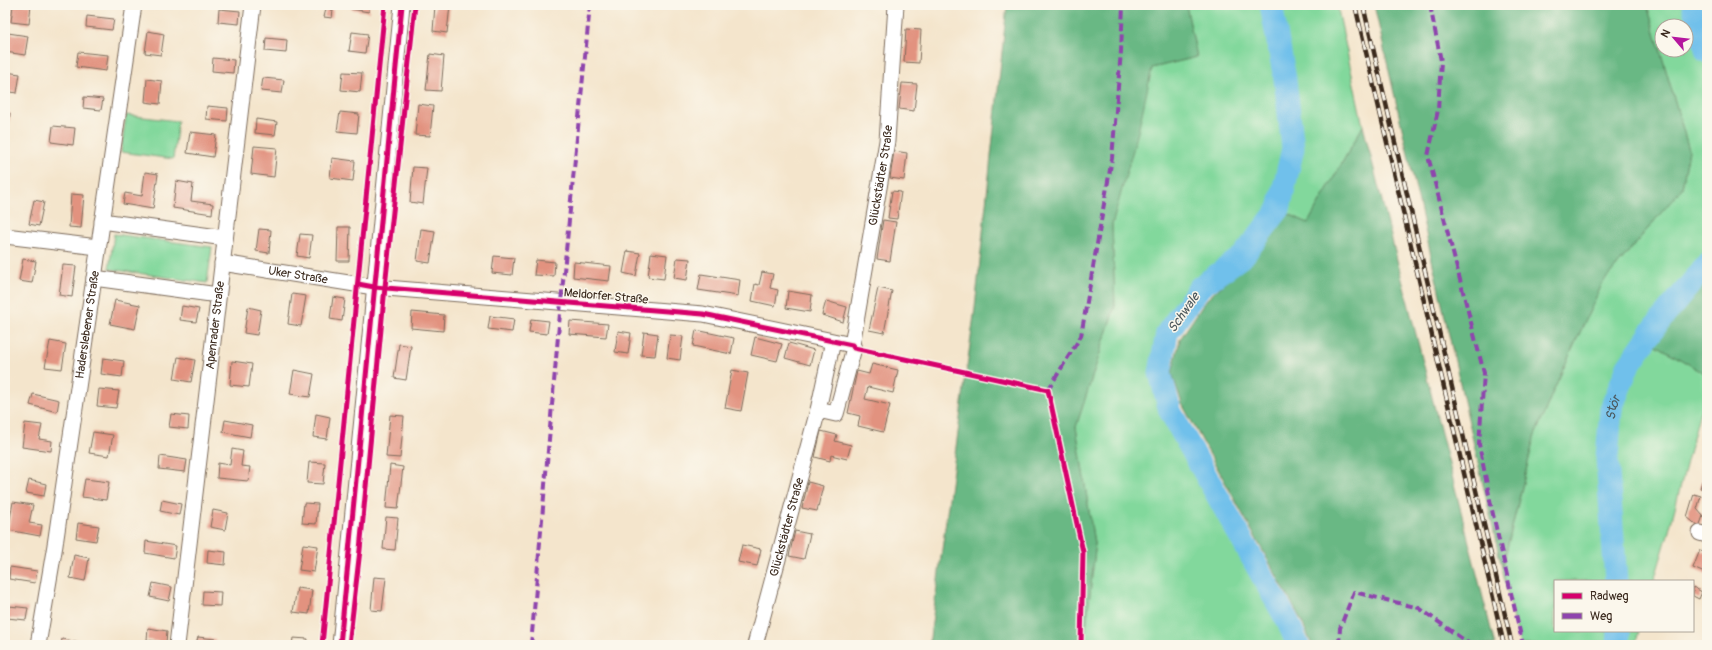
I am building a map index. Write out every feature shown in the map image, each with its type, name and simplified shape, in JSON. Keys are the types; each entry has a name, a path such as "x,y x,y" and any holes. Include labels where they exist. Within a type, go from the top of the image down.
{"street":[{"name":"Haderslebener Straße","path":"38,645 55,545 134,5"},
{"name":"Apenrader Straße","path":"177,645 253,5"},
{"path":"340,645 402,5"},
{"name":"Glückstädter Straße","path":"818,410 836,414 854,348 852,345 887,141 896,5"},
{"path":"102,221 225,238"},
{"path":"5,236 98,248"},
{"name":"Uker Straße","path":"222,263 374,287"},
{"path":"94,278 218,295"},
{"name":"Meldorfer Straße","path":"374,287 703,314 833,341"},
{"path":"833,341 852,345"},
{"name":"Glückstädter Straße","path":"755,645 818,410 833,341"}],"green space":[{"path":"1007,5 1186,5 1197,57 1152,68 1138,132 1112,225 1115,306 1076,427 1095,550 1084,645 929,645 975,308"},
{"path":"1186,5 1337,5 1363,126 1308,223 1278,209 1243,256 1200,287 1167,333 1160,373 1170,411 1288,622 1298,645 1084,645 1095,550 1076,427 1115,306 1112,225 1152,68 1197,57"},
{"path":"1374,5 1647,5 1654,29 1654,58 1662,58 1689,150 1682,188 1603,282 1554,389 1534,438 1502,568"},
{"path":"1647,5 1707,5 1707,247 1703,255 1638,334 1707,375 1707,411 1700,411 1669,531 1654,580 1554,580 1554,632 1639,632 1635,645 1520,645 1502,569 1534,438 1554,389 1603,282 1682,188 1689,150 1662,58 1694,58 1694,18 1654,18 1654,29"},
{"path":"126,115 178,121 173,159 121,152"},
{"path":"1363,126 1495,645 1312,645 1301,620 1182,404 1172,373 1180,339 1207,299 1248,262 1286,213 1308,223"},
{"path":"114,234 212,247 207,283 109,269"},
{"path":"1707,247 1707,375 1638,334 1703,255"}],"building":[{"path":"13,5 31,5 29,24 11,22"},
{"path":"327,5 331,5 331,10 333,10 332,18 324,17"},
{"path":"351,5 369,5 369,12 351,9"},
{"path":"435,5 450,5 447,33 433,31"},
{"path":"219,9 240,11 239,24 218,22"},
{"path":"87,16 114,19 112,30 86,27"},
{"path":"906,29 921,30 919,63 904,62"},
{"path":"148,31 164,34 161,55 145,53"},
{"path":"352,32 368,34 365,53 349,51"},
{"path":"8,33 28,36 25,55 5,52"},
{"path":"266,38 287,40 286,53 265,51"},
{"path":"78,52 108,55 106,71 76,67"},
{"path":"430,54 444,56 441,91 426,90"},
{"path":"213,58 234,60 233,73 212,71"},
{"path":"5,72 20,74 17,93 5,91"},
{"path":"343,72 362,73 360,92 341,90"},
{"path":"263,78 284,80 282,93 261,91"},
{"path":"147,79 162,81 160,104 145,102"},
{"path":"902,83 917,84 914,111 899,109"},
{"path":"84,97 103,99 101,110 83,108"},
{"path":"418,104 433,106 430,136 415,135"},
{"path":"207,106 228,108 227,121 206,119"},
{"path":"340,112 359,114 357,133 337,131"},
{"path":"5,113 10,113 8,136 5,135"},
{"path":"256,119 277,122 275,135 255,133"},
{"path":"53,126 75,128 73,145 51,142"},
{"path":"190,132 216,135 213,157 187,153"},
{"path":"254,146 277,148 274,177 251,174"},
{"path":"894,151 907,153 904,180 890,178"},
{"path":"332,158 355,161 353,181 330,178"},
{"path":"413,167 427,168 423,204 410,202"},
{"path":"145,172 158,174 153,209 123,204 125,193 142,196"},
{"path":"176,181 193,184 191,201 213,204 212,214 173,208"},
{"path":"892,191 901,192 897,219 888,218"},
{"path":"71,194 84,195 81,228 69,227"},
{"path":"34,200 44,202 39,226 29,224"},
{"path":"883,220 896,222 890,261 877,259"},
{"path":"338,227 350,227 349,261 337,261"},
{"path":"259,229 271,230 269,253 256,251"},
{"path":"421,229 435,231 430,263 417,261"},
{"path":"300,234 312,235 309,258 297,256"},
{"path":"627,251 640,253 636,276 623,273"},
{"path":"651,253 667,255 664,279 648,277"},
{"path":"494,256 514,258 512,275 492,273"},
{"path":"677,258 690,259 687,280 674,278"},
{"path":"23,259 36,261 32,283 19,281"},
{"path":"536,260 555,262 554,276 534,275"},
{"path":"574,262 611,266 609,281 573,277"},
{"path":"63,265 76,266 72,297 59,295"},
{"path":"762,272 773,274 770,288 778,290 775,306 752,301 755,284 759,285"},
{"path":"701,274 740,280 738,296 698,290"},
{"path":"878,288 892,291 884,333 869,330"},
{"path":"788,291 812,295 810,312 786,308"},
{"path":"292,294 306,296 301,326 288,324"},
{"path":"333,297 345,299 342,321 330,319"},
{"path":"115,300 140,305 135,329 110,324"},
{"path":"826,301 847,307 843,322 822,315"},
{"path":"182,306 199,309 196,322 180,320"},
{"path":"248,307 261,310 257,335 244,333"},
{"path":"412,312 444,315 443,331 411,328"},
{"path":"490,316 514,319 512,332 488,329"},
{"path":"531,319 549,321 547,334 529,332"},
{"path":"570,321 608,324 606,337 569,334"},
{"path":"696,330 734,338 731,354 693,346"},
{"path":"618,331 631,333 628,354 615,352"},
{"path":"644,332 658,334 655,356 641,355"},
{"path":"670,335 683,336 680,360 667,358"},
{"path":"755,337 782,344 777,361 751,355"},
{"path":"50,341 66,344 62,369 45,367"},
{"path":"789,343 814,350 810,365 785,358"},
{"path":"399,344 411,346 406,380 394,378"},
{"path":"178,357 195,360 191,382 174,379"},
{"path":"103,358 124,361 122,377 101,374"},
{"path":"232,361 252,364 249,387 230,385"},
{"path":"872,364 898,370 893,393 868,387 865,399 890,405 883,432 858,426 860,416 848,413 857,371 869,374"},
{"path":"294,370 314,374 310,397 290,394"},
{"path":"732,370 748,373 741,411 725,408"},
{"path":"99,389 119,391 116,408 97,406"},
{"path":"33,394 59,400 57,412 30,405"},
{"path":"171,414 189,416 188,429 169,427"},
{"path":"316,414 330,417 327,439 313,437"},
{"path":"390,415 404,416 400,458 386,457"},
{"path":"225,420 252,425 250,437 223,432"},
{"path":"25,423 42,425 39,439 52,441 51,451 22,447"},
{"path":"821,431 837,435 835,441 851,445 847,459 831,455 830,461 815,457"},
{"path":"93,432 113,435 109,456 89,453"},
{"path":"232,449 243,451 241,466 250,467 248,481 217,478 218,463 230,465"},
{"path":"160,456 187,460 185,472 159,469"},
{"path":"309,462 325,463 323,484 307,483"},
{"path":"390,465 403,467 398,509 386,508"},
{"path":"1707,466 1707,490 1700,488"},
{"path":"85,479 109,482 106,500 82,497"},
{"path":"29,480 46,484 44,496 26,493"},
{"path":"808,482 823,486 817,511 802,508"},
{"path":"1694,494 1701,496 1697,509 1703,516 1699,527 1687,517"},
{"path":"162,500 181,504 179,515 160,511"},
{"path":"13,502 33,505 29,523 42,525 40,536 8,530"},
{"path":"304,503 318,504 316,524 302,523"},
{"path":"213,510 228,513 225,530 210,527"},
{"path":"386,517 398,518 395,550 383,549"},
{"path":"78,523 99,526 96,541 76,538"},
{"path":"795,531 810,534 804,559 789,556"},
{"path":"146,541 176,546 174,558 145,553"},
{"path":"303,544 318,546 314,572 299,570"},
{"path":"742,545 761,549 757,566 738,562"},
{"path":"208,550 226,552 225,565 207,563"},
{"path":"1700,550 1707,553 1707,574 1693,568"},
{"path":"74,555 89,558 85,581 70,578"},
{"path":"10,567 37,571 35,583 9,579"},
{"path":"374,577 386,578 382,611 371,610"},
{"path":"153,583 172,587 169,601 150,597"},
{"path":"297,588 312,590 309,614 293,612"},
{"path":"1694,588 1702,592 1699,599 1694,596"},
{"path":"203,591 221,592 220,606 202,605"},
{"path":"9,606 28,608 26,620 7,618"},
{"path":"148,628 167,631 166,643 147,640"},
{"path":"198,637 215,639 215,645 196,645"},
{"path":"293,638 308,639 307,645 292,645"},
{"path":"62,639 81,642 81,645 61,645"}],"waterway":[{"name":"Schwale","path":"1271,5 1285,79 1293,148 1279,209 1243,256 1200,287 1167,333 1160,373 1170,411 1288,622 1298,645"},
{"name":"Stör","path":"1693,5 1707,52"},
{"name":"Stör","path":"1616,580 1607,458 1611,409 1628,366 1655,327 1707,264"},
{"name":"Stör","path":"1618,645 1619,632"}],"railway":[{"path":"1355,5 1504,645"},
{"path":"1363,5 1512,645"}],"marked path":[{"path":"531,645 561,302 590,5"},
{"path":"1048,390 1081,336 1112,158 1121,51 1123,5"},
{"path":"1430,5 1441,61 1438,110 1428,156 1484,373 1479,444 1492,510 1523,645"},
{"path":"1339,645 1340,628 1354,592 1419,608 1471,645"}],"cycle path":[{"path":"322,645 385,5"},
{"path":"340,645 402,5"},
{"path":"349,645 415,5"},
{"path":"358,284 374,287 703,314 852,345 854,348 1048,390 1083,552 1081,645"}]}
